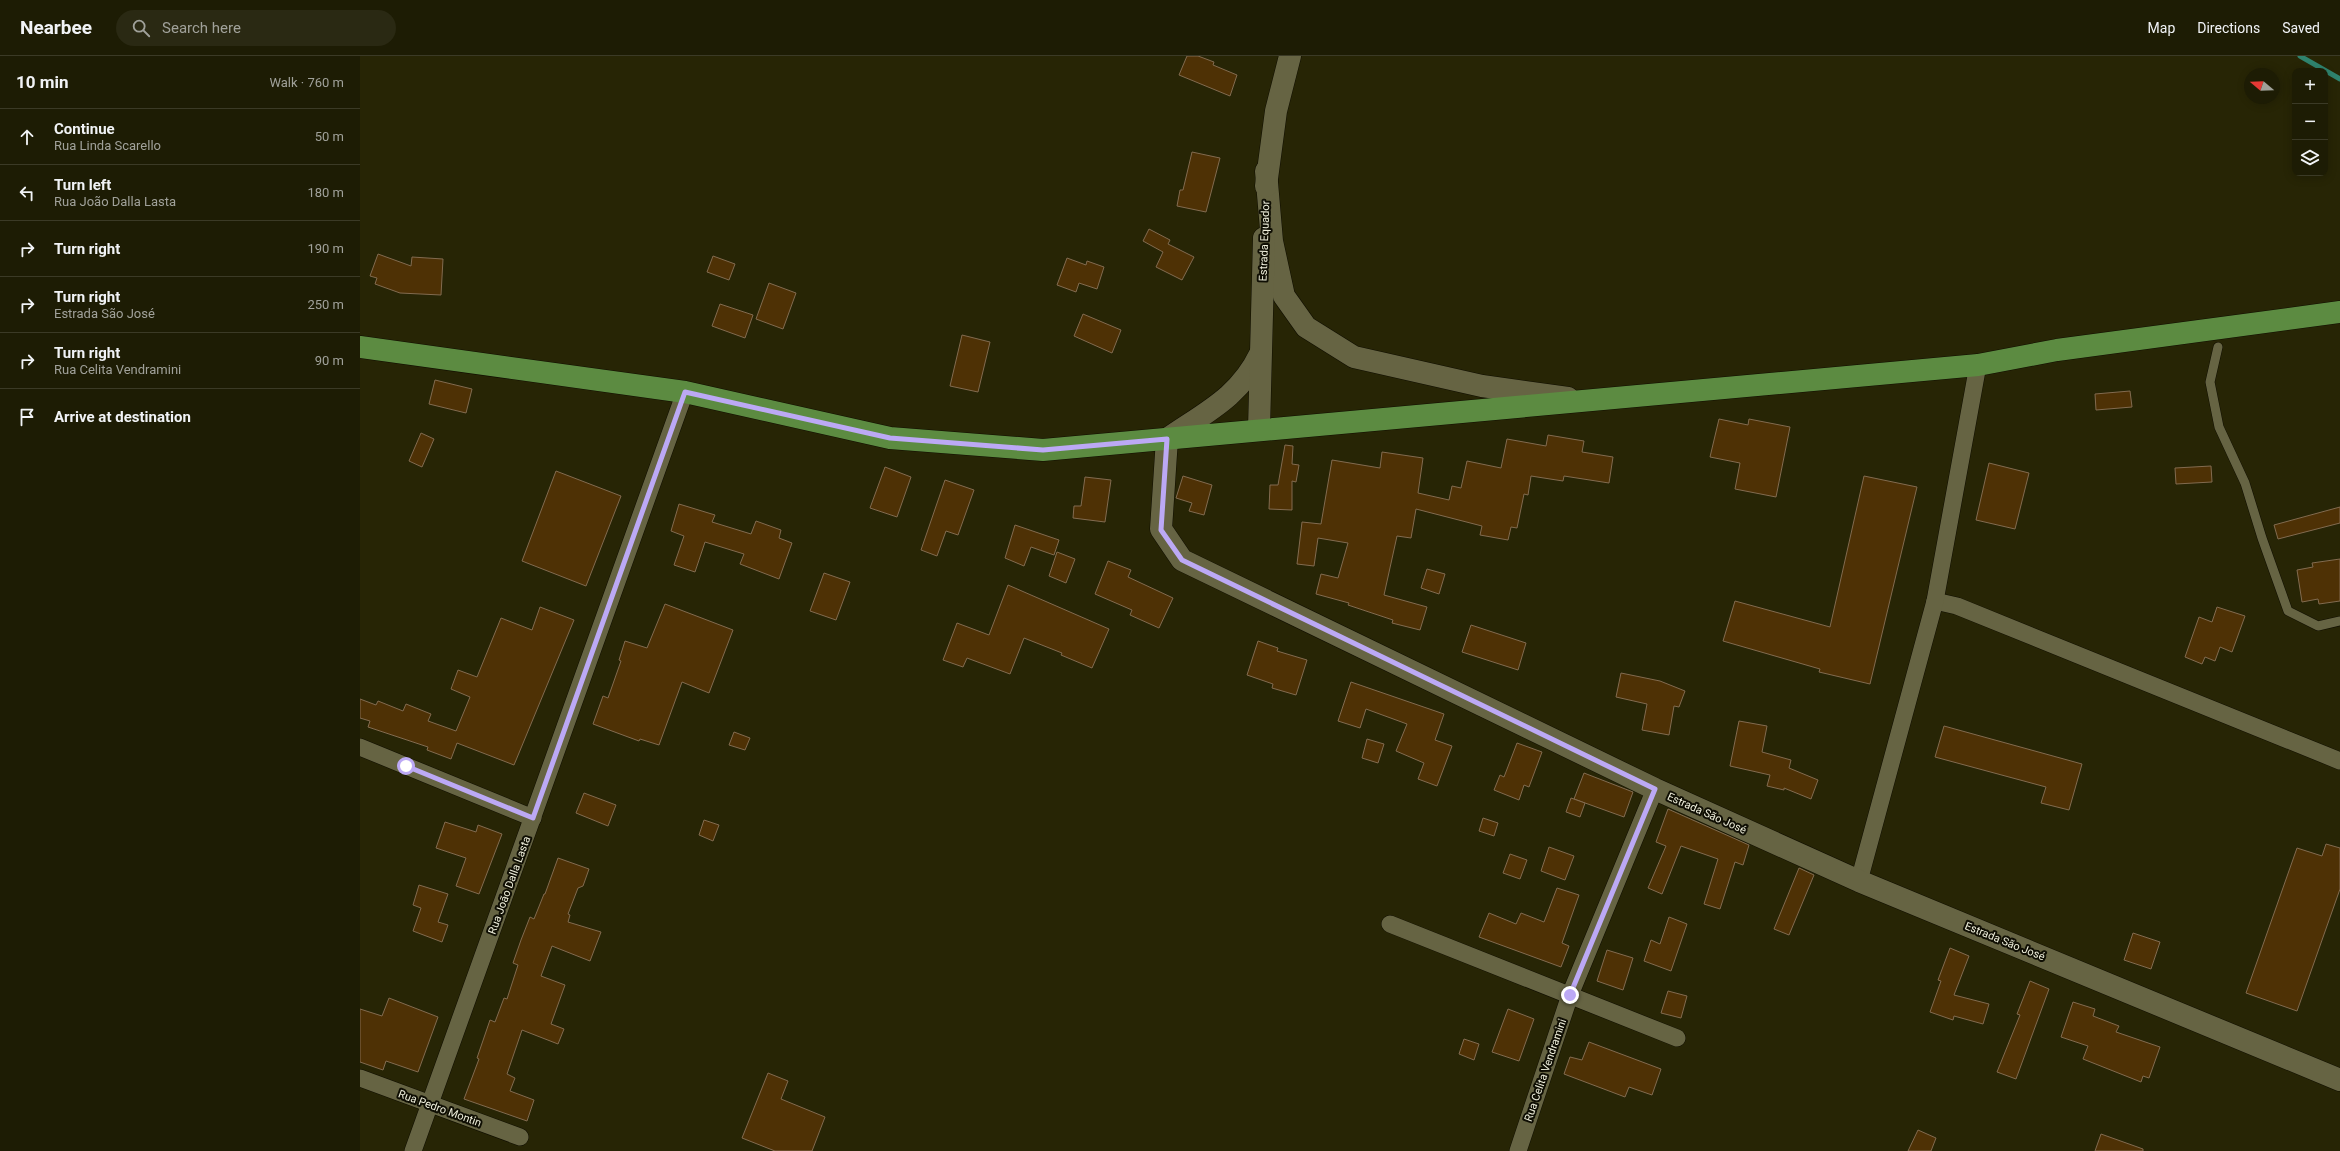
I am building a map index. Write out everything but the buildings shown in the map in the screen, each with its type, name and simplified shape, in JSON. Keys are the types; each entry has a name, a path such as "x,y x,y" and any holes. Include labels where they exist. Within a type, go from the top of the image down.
{"main road":[{"path":"360,347 685,392 890,438 1043,450 1259,429 1978,365 2057,350 2340,312"}],"street":[{"name":"Estrada Equador","path":"1259,429 1266,171 1276,110 1290,56"},
{"path":"1266,171 1272,241 1284,296 1306,327 1354,358 1482,386 1585,400"},
{"path":"1167,439 1225,400 1244,383 1260,354"},
{"path":"1859,881 1935,601 1978,365"},
{"name":"Rua João Dalla Lasta","path":"413,1151 685,392"},
{"name":"Estrada São José","path":"1167,439 1161,530 1182,560 1655,789 1859,881 2340,1080"},
{"path":"1935,601 1957,606 2340,761"},
{"path":"360,747 533,818"},
{"name":"Rua Celita Vendramini","path":"1518,1151 1570,995 1655,789"},
{"path":"1390,924 1677,1038"},
{"name":"Rua Pedro Montin","path":"360,1078 520,1137"}],"lane":[{"path":"2218,347 2210,382 2219,427 2246,483 2262,538 2288,610 2318,626 2340,621"}],"waterway":[{"path":"2300,56 2340,79"}],"route":[{"path":"406,766 533,818 685,392 890,438 1043,450 1167,439 1161,530 1182,560 1655,789 1570,995"}]}
